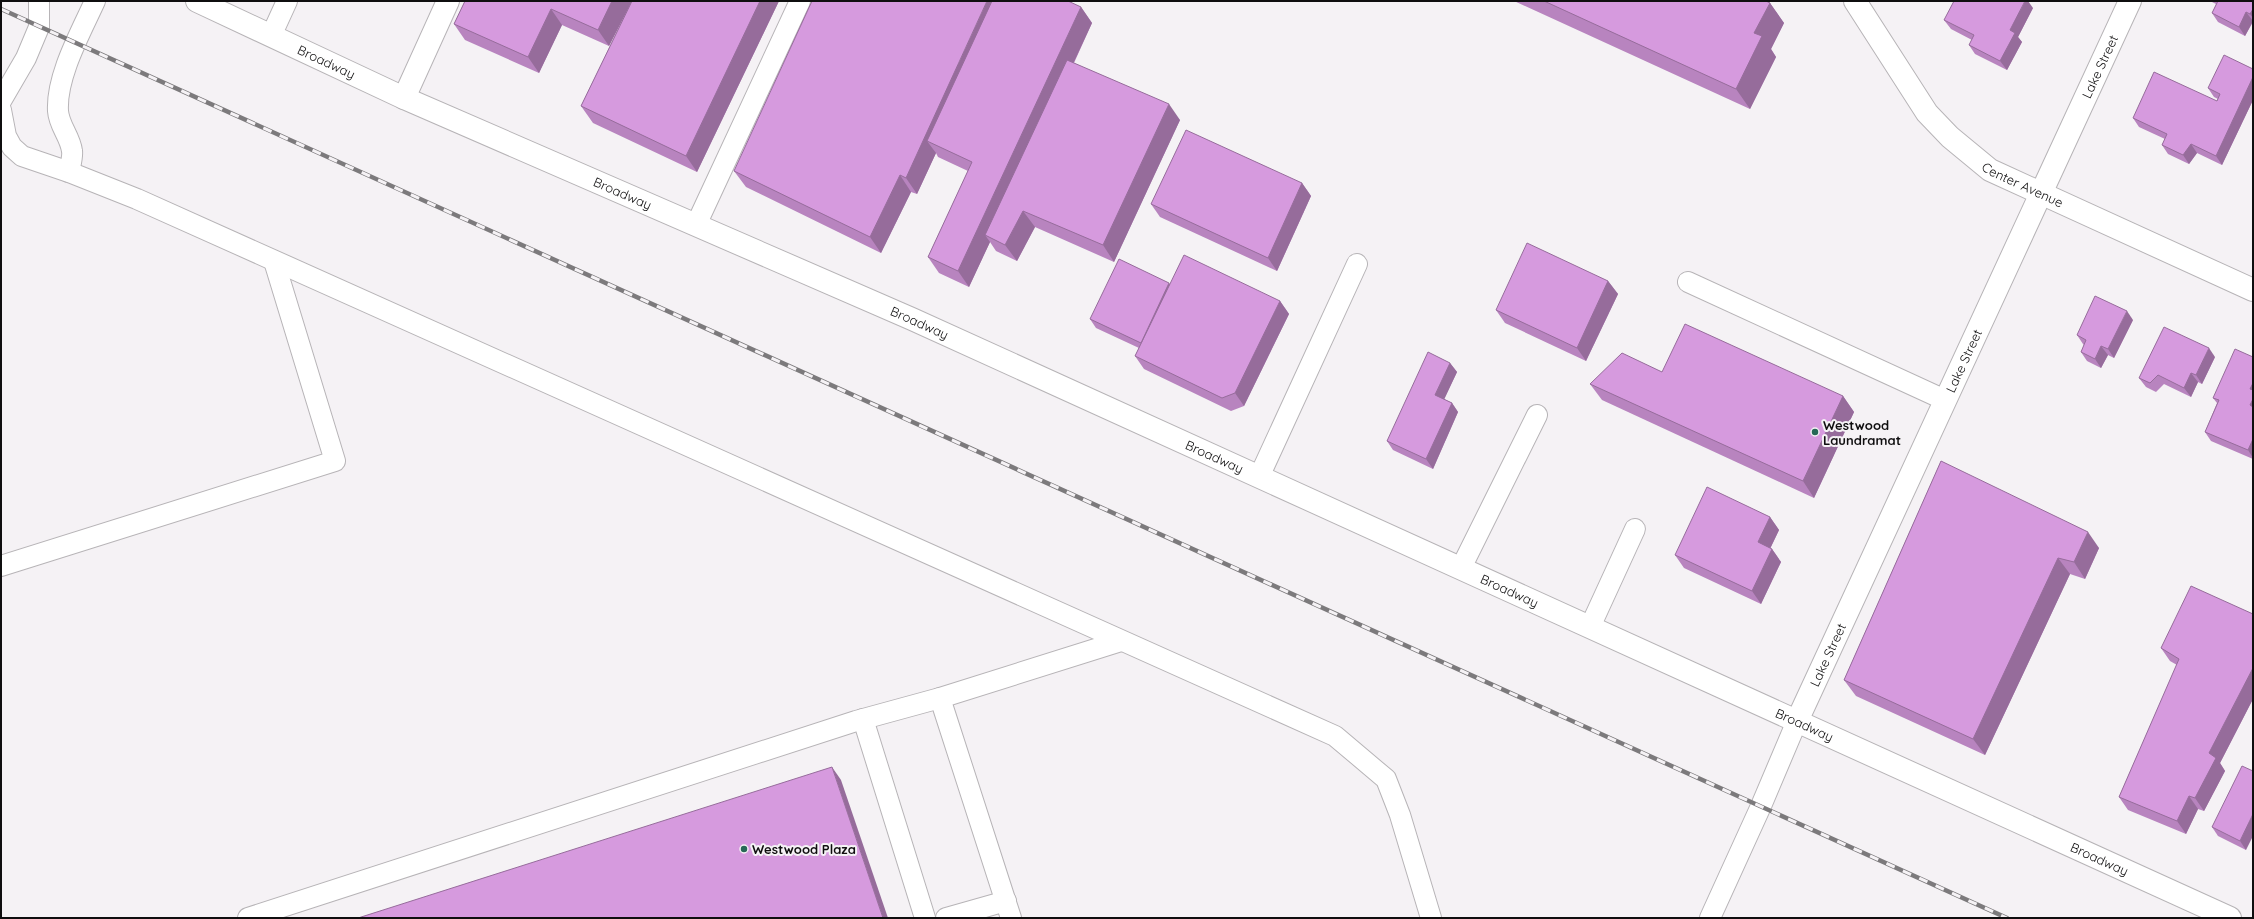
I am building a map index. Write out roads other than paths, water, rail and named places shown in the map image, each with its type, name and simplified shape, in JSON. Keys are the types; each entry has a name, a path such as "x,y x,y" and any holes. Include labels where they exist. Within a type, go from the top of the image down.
{"street":[{"name":"Broadway","path":"197,1 404,98 912,319 2230,918"},
{"path":"404,98 448,1"},
{"name":"Center Avenue","path":"1855,1 1927,113 1950,137 1990,170 2253,290"},
{"name":"Lake Street","path":"1797,721 2130,1"}],"lane":[{"path":"1,101 26,58 39,27 39,1"},
{"path":"69,172 73,152 62,128 58,111 62,80 76,43 95,1"},
{"path":"271,36 287,1"},
{"path":"696,225 800,1"},
{"path":"1,110 6,136 12,147 22,156 69,172 137,199 1335,736 1386,779 1400,815 1431,918"},
{"path":"1,566 335,461 274,261"},
{"path":"1259,477 1357,264"},
{"path":"1688,282 1945,400"},
{"path":"1461,568 1537,415"},
{"path":"1590,627 1635,530"},
{"path":"248,918 863,719 940,698 1121,641"},
{"path":"940,698 1008,910 946,918"},
{"path":"863,719 925,918"},
{"path":"1710,918 1761,806 1797,721"}],"railway":[{"path":"1,9 2007,918"}],"place":[{"name":"Westwood Laundramat","path":"1815,432"},
{"name":"Westwood Plaza","path":"744,849"}]}
